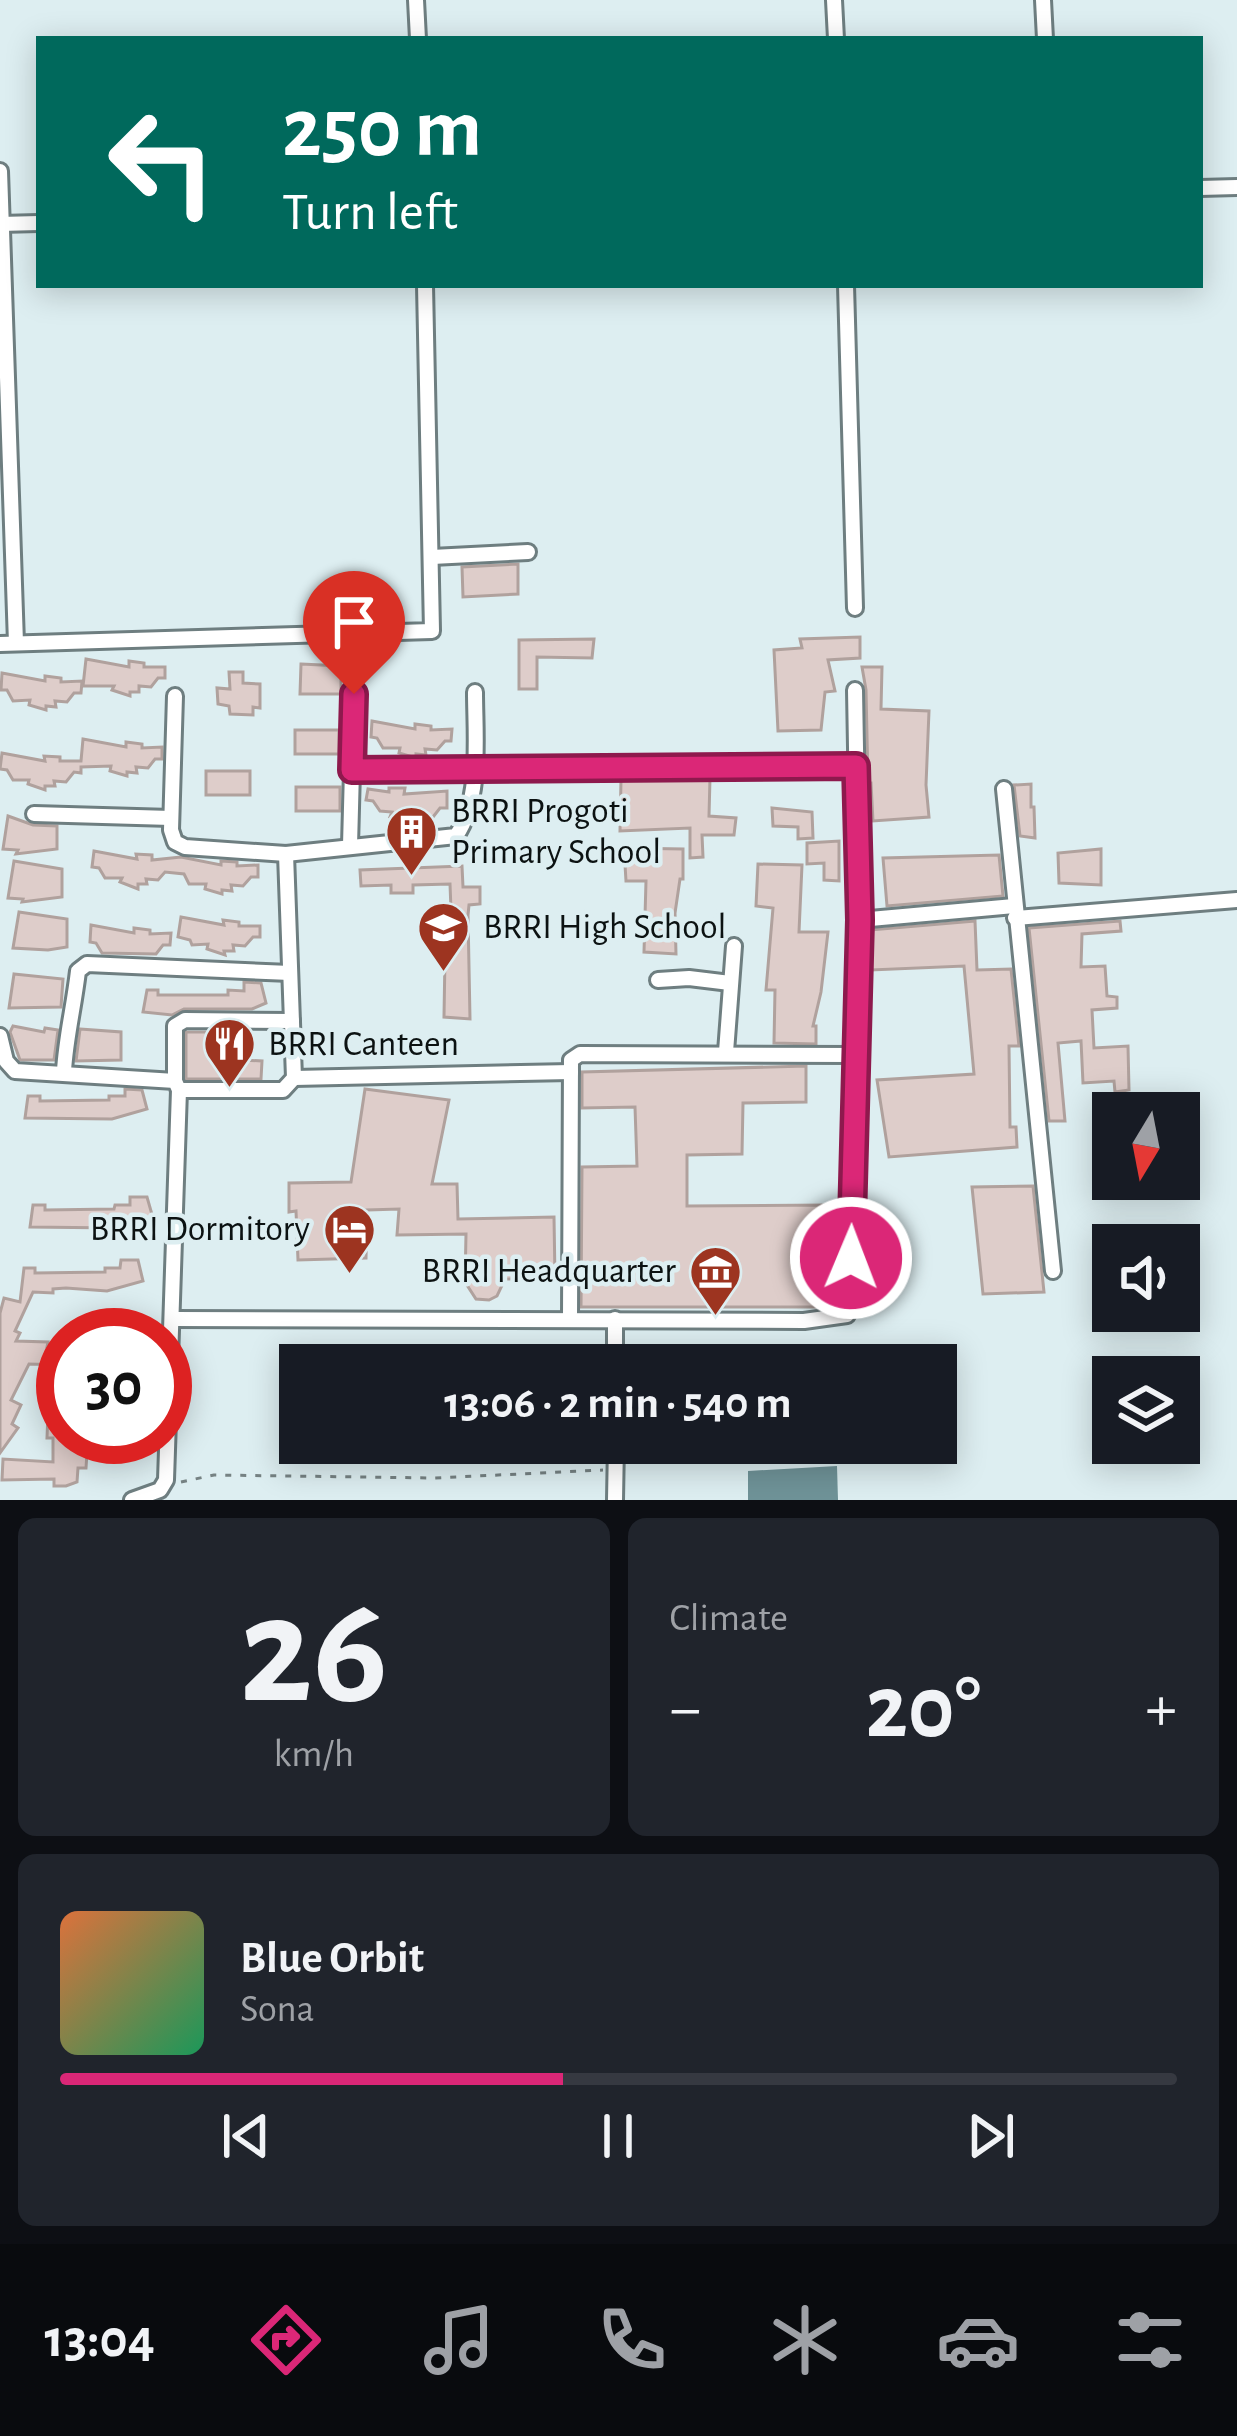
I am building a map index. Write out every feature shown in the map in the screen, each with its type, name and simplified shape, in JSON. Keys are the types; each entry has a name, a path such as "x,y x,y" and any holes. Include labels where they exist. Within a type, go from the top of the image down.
{"street":[{"path":"416,0 418,36"},
{"path":"834,0 836,36"},
{"path":"1043,0 1045,36"},
{"path":"0,171 8,644 432,631 425,288"},
{"path":"1203,188 1237,187"},
{"path":"1,224 36,223"},
{"path":"846,288 854,608"},
{"path":"432,557 528,552"},
{"path":"192,1318 804,1321 847,1315 860,920 855,690"},
{"path":"175,696 171,818 176,842 185,847 286,854 456,836 463,826 475,769 475,692"},
{"path":"350,846 354,694"},
{"path":"352,770 856,766"},
{"path":"1004,789 1053,1271"},
{"path":"34,814 171,818"},
{"path":"0,1036 6,1061 15,1071 283,1090 294,1078 286,854"},
{"path":"860,920 1237,900"},
{"path":"726,1052 734,946"},
{"path":"64,1071 78,971 87,964 290,973"},
{"path":"658,980 689,977 730,982"},
{"path":"172,1308 175,1026 185,1020 292,1022"},
{"path":"570,1319 571,1060 580,1054 856,1055"},
{"path":"294,1078 571,1072"},
{"path":"615,1319 615,1344"},
{"path":"132,1500 160,1490 167,1464"},
{"path":"616,1464 616,1500"}],"path":[{"path":"166,1480 173,1484 214,1475 435,1478 616,1469"}],"water":[{"path":"837,1466 838,1500 748,1500 748,1471"}],"building":[{"path":"518,564 518,594 463,597 462,567"},
{"path":"860,637 860,658 828,660 835,691 825,692 821,730 778,731 774,650 802,648 800,639"},
{"path":"594,639 592,658 537,657 537,689 519,689 519,640"},
{"path":"86,659 129,667 129,661 165,667 165,678 158,678 151,687 139,686 139,692 130,692 130,696 112,690 114,686 83,686"},
{"path":"301,664 341,666 341,694 300,694"},
{"path":"862,667 882,667 881,709 929,711 929,817 873,821"},
{"path":"229,672 243,672 243,683 260,684 260,708 253,707 253,715 230,714 229,706 218,704 217,688 230,689"},
{"path":"2,673 45,681 45,676 61,678 61,682 82,681 81,693 74,693 67,702 55,701 56,707 46,706 46,710 29,705 30,700 13,701 7,690 1,690"},
{"path":"372,721 415,729 415,724 431,726 431,730 452,729 451,741 437,750 425,749 426,755 416,754 416,758 399,753 400,748 383,748 371,737"},
{"path":"295,730 339,730 339,754 295,754"},
{"path":"83,739 126,747 126,742 142,744 142,748 162,747 162,759 155,759 148,768 136,767 137,773 127,772 127,776 110,771 111,766 81,767 81,773 74,772 66,782 54,781 55,786 45,786 45,790 28,784 29,780 13,780 7,770 0,769 2,753 45,761 44,756 81,761"},
{"path":"206,771 250,771 250,795 206,795"},
{"path":"710,778 709,816 736,818 734,835 702,835 703,857 690,858 690,828 620,831 621,779"},
{"path":"1031,784 1035,838 1020,836 1014,785"},
{"path":"296,787 340,787 340,811 296,811"},
{"path":"389,788 405,788 404,794 447,791 447,808 440,808 433,817 417,814 417,819 399,822 390,817 392,812 380,811 366,800 368,789 389,792"},
{"path":"772,808 812,812 813,838 798,839 798,827 773,826"},
{"path":"8,816 33,825 57,826 57,849 16,854 18,850 3,849"},
{"path":"839,841 839,881 824,880 824,863 807,864 807,843"},
{"path":"624,848 683,849 683,879 675,913 676,954 644,952 646,881 626,881"},
{"path":"1101,849 1101,885 1059,883 1058,853"},
{"path":"94,851 137,859 136,854 152,855 152,860 181,857 221,865 221,861 258,865 258,877 251,877 243,886 231,885 232,891 222,890 222,894 205,889 206,884 189,884 184,874 165,872 158,880 138,884 138,889 120,882 122,878 105,878 99,868 92,867"},
{"path":"999,855 1003,896 887,906 883,858"},
{"path":"14,861 62,869 62,897 22,902 8,898"},
{"path":"758,864 802,865 799,932 828,932 813,1026 816,1044 774,1043 775,990 766,990 773,908 756,906"},
{"path":"462,866 463,887 480,887 480,904 469,905 468,915 470,1019 444,1017 445,956 440,953 439,914 451,910 450,884 413,885 413,893 391,893 391,885 361,886 360,870"},
{"path":"19,912 67,919 67,947 13,948"},
{"path":"181,917 260,926 260,937 253,937 245,946 233,945 234,951 224,951 225,955 207,949 208,944 192,945 178,937"},
{"path":"975,921 977,970 1011,969 1019,1046 1009,1046 1010,1127 1016,1127 1017,1147 889,1157 877,1080 974,1074 964,966 871,970 870,930"},
{"path":"1120,921 1121,931 1082,934 1081,967 1105,966 1107,996 1117,997 1117,1008 1092,1010 1094,1048 1128,1046 1129,1090 1115,1092 1114,1081 1083,1083 1081,1041 1058,1043 1065,1121 1049,1121 1029,928"},
{"path":"91,925 134,933 134,928 150,930 150,934 171,933 170,945 163,945 156,954 102,953 90,942"},
{"path":"14,974 63,979 61,1007 9,1008"},
{"path":"244,982 261,983 266,1003 252,1009 184,1009 172,1015 143,1012 147,990 158,990 158,995 228,995 228,990 244,991"},
{"path":"13,1026 58,1030 54,1060 20,1060 10,1032"},
{"path":"80,1029 121,1032 121,1060 76,1061"},
{"path":"186,1032 223,1032 221,1059 262,1061 261,1079 186,1079"},
{"path":"806,1066 806,1102 743,1103 742,1154 687,1155 687,1206 828,1205 829,1251 819,1251 819,1307 581,1307 582,1167 637,1166 635,1107 582,1108 582,1072"},
{"path":"125,1089 142,1090 147,1109 112,1119 25,1118 28,1096 40,1096 40,1101 109,1100 109,1096 125,1096"},
{"path":"365,1089 449,1100 432,1184 457,1184 458,1219 554,1217 555,1278 505,1279 497,1296 476,1299 465,1282 466,1234 397,1235 399,1209 367,1210 366,1258 298,1260 296,1211 289,1212 289,1183 351,1182"},
{"path":"1033,1186 1044,1292 983,1294 972,1187"},
{"path":"130,1197 147,1197 153,1218 117,1228 30,1227 33,1205 45,1205 45,1210 114,1209 115,1205 130,1205"},
{"path":"121,1260 138,1260 143,1281 107,1291 33,1292 15,1331 20,1333 16,1341 36,1342 36,1364 29,1364 11,1400 21,1405 12,1424 18,1428 0,1453 0,1313 4,1298 20,1302 24,1268 35,1268 35,1273 120,1268"},
{"path":"3,1459 86,1464 86,1468 78,1468 77,1482 54,1486 54,1479 2,1480"}],"place":[{"name":"BRRI Progoti Primary School","path":"412,878"},
{"name":"BRRI High School","path":"444,973"},
{"name":"BRRI Canteen","path":"229,1090"},
{"name":"BRRI Dormitory","path":"349,1275"},
{"name":"BRRI Headquarter","path":"715,1317"}],"route":[{"path":"354,694 352,770 856,766 860,920 851,1258"}]}
